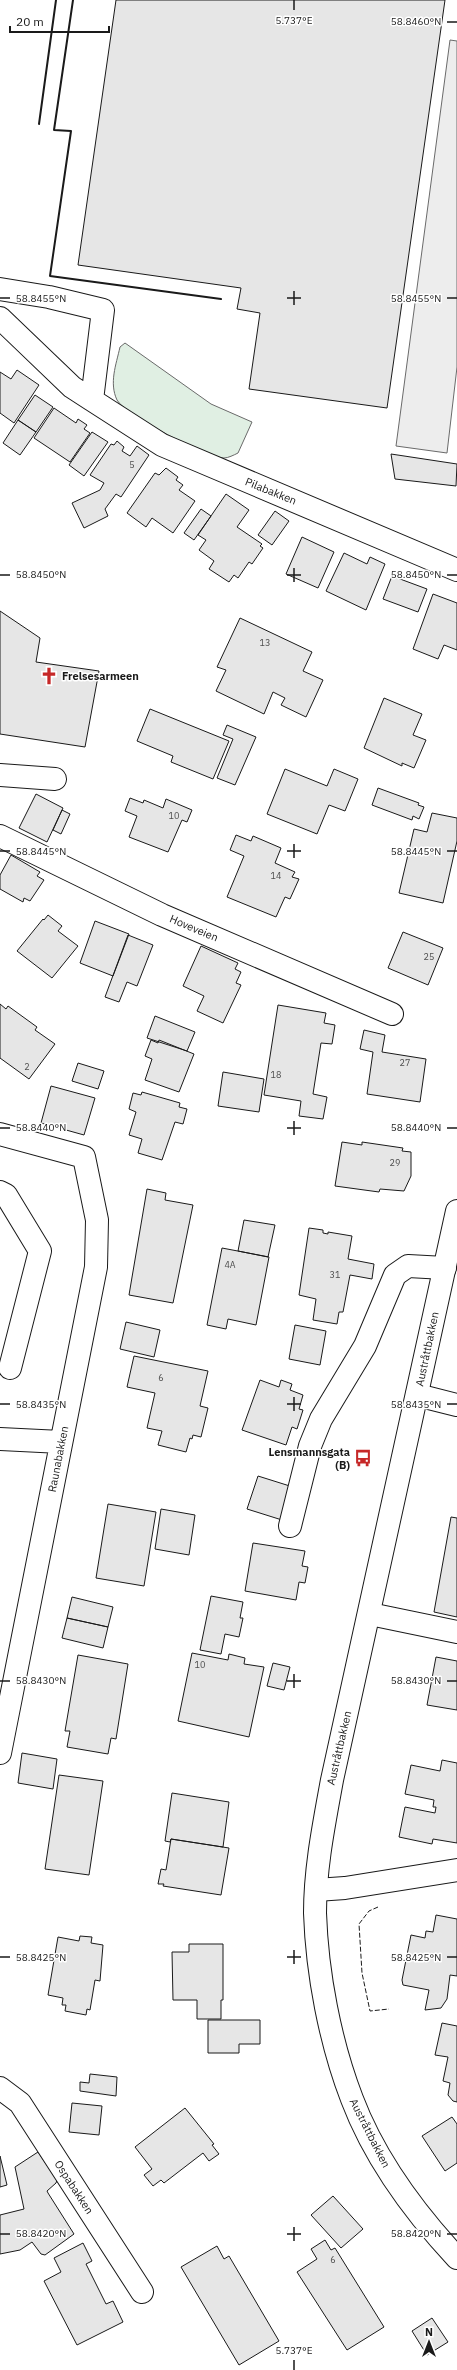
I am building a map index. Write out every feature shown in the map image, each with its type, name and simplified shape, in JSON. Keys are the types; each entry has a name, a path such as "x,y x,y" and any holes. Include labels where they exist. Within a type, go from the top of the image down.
{"street":[{"path":"0,289 49,297 103,310 92,400"},
{"name":"Pilabakken","path":"0,318 72,387 162,445 457,570"},
{"path":"0,775 55,779"},
{"name":"Hoveveien","path":"0,836 157,912 392,1014"},
{"name":"Raunabakken","path":"0,1134 84,1157 97,1220 96,1267 0,1752"},
{"path":"0,1192 6,1195 40,1250 10,1368"},
{"name":"Austråttbakken","path":"457,1211 370,1614 332,1780 322,1834 315,1912 320,1970 331,2029 352,2099 391,2174 457,2258"},
{"path":"290,1526 310,1446 321,1419 365,1346 395,1275 408,1266 445,1268"},
{"path":"417,1395 457,1405"},
{"path":"0,1439 62,1442"},
{"path":"370,1614 457,1632"},
{"path":"316,1890 345,1888 457,1870"},
{"name":"Ospabakken","path":"0,2088 20,2103 142,2292"}],"green space":[{"path":"125,343 211,404 252,422 238,453 224,458 201,451 149,425 123,407 117,400 113,381 120,347"}],"shaded area":[{"path":"450,40 457,41 457,367 447,453 396,446"}],"building":[{"path":"116,0 445,0 387,408 249,389 260,313 237,309 241,288 78,265"},
{"path":"17,370 39,385 14,423 0,413 0,372 11,379"},
{"path":"35,395 53,407 36,432 18,420"},
{"path":"54,408 76,423 78,419 87,425 84,429 90,433 70,462 34,438"},
{"path":"18,420 36,432 20,455 3,443"},
{"path":"92,432 108,442 84,476 69,465"},
{"path":"117,441 124,447 122,451 130,456 137,446 149,455 121,497 116,494 105,509 108,516 84,528 72,503 100,490 104,483 90,475 111,444 114,445"},
{"path":"391,454 457,464 456,486 395,479"},
{"path":"166,468 178,477 176,480 183,485 179,490 195,501 173,533 152,518 146,527 127,513 155,473 159,475"},
{"path":"226,494 249,510 237,527 262,544 260,546 263,548 252,564 249,562 238,578 234,575 229,582 209,569 214,561 199,550 206,540 198,535"},
{"path":"201,509 211,516 194,540 184,533"},
{"path":"275,511 289,521 272,545 258,535"},
{"path":"302,537 334,552 318,588 286,574"},
{"path":"344,553 367,564 370,557 385,564 366,610 326,591"},
{"path":"392,576 427,589 418,612 383,599"},
{"path":"433,594 457,603 457,650 444,645 438,659 413,649"},
{"name":"Frelsesarmeen","path":"0,611 40,638 36,662 99,671 85,747 0,734"},
{"path":"240,618 312,652 303,671 323,680 306,717 281,705 285,698 273,692 264,714 216,691 226,670 217,667"},
{"path":"384,698 422,714 413,735 426,740 414,768 402,763 402,766 364,748"},
{"path":"150,709 229,741 213,779 171,762 173,756 137,741"},
{"path":"227,725 256,737 235,785 217,778 233,739 223,735"},
{"path":"285,769 327,786 334,769 358,779 345,811 329,805 317,834 267,814"},
{"path":"378,788 419,803 418,805 424,807 419,819 413,816 412,820 372,805"},
{"path":"36,794 63,808 47,842 19,828"},
{"path":"130,798 143,803 144,800 163,808 166,799 192,810 187,822 182,820 168,852 129,837 137,816 125,811"},
{"path":"62,810 70,814 61,834 53,830"},
{"path":"432,813 457,818 457,841 443,903 399,893 414,829 427,832"},
{"path":"236,835 251,841 253,836 281,848 275,863 295,872 292,877 299,879 290,899 285,897 276,917 227,897 244,856 230,850"},
{"path":"11,855 40,872 37,876 44,880 30,901 24,898 23,902 0,889 0,875"},
{"path":"48,915 62,926 58,931 78,946 52,978 17,951"},
{"path":"95,921 129,934 113,976 80,963"},
{"path":"403,932 443,948 428,985 388,968"},
{"path":"128,935 153,945 137,986 127,982 119,1002 105,997"},
{"path":"201,946 238,963 235,969 241,972 236,983 241,985 223,1023 197,1011 204,996 183,986"},
{"path":"0,1004 6,1009 8,1006 37,1027 35,1030 55,1044 29,1079 0,1058"},
{"path":"278,1005 326,1013 324,1023 335,1025 332,1044 321,1043 313,1094 327,1097 323,1119 299,1116 301,1101 264,1095"},
{"path":"155,1016 195,1032 187,1051 147,1038"},
{"path":"364,1030 385,1035 382,1052 426,1059 420,1102 367,1094 373,1052 360,1049"},
{"path":"151,1040 158,1043 159,1040 194,1054 179,1092 145,1080 152,1059 145,1056"},
{"path":"78,1063 104,1071 98,1089 72,1081"},
{"path":"223,1072 264,1079 259,1112 218,1106"},
{"path":"51,1086 95,1098 84,1135 41,1123"},
{"path":"142,1092 180,1103 179,1107 187,1109 183,1124 175,1122 162,1160 138,1153 142,1139 129,1135 136,1112 129,1109 133,1093 141,1095"},
{"path":"342,1142 362,1145 362,1142 403,1148 402,1151 411,1152 411,1176 404,1191 380,1189 379,1192 335,1186"},
{"path":"147,1189 166,1193 165,1200 193,1205 173,1303 129,1295"},
{"path":"244,1220 275,1225 268,1257 238,1251"},
{"path":"309,1228 323,1230 323,1233 328,1234 328,1232 352,1236 348,1259 374,1264 372,1279 350,1275 343,1312 339,1312 337,1324 313,1320 316,1299 299,1295"},
{"path":"222,1248 269,1257 256,1325 228,1319 226,1329 207,1325"},
{"path":"126,1322 160,1330 154,1357 120,1349"},
{"path":"295,1325 326,1331 320,1365 289,1359"},
{"path":"134,1356 208,1371 200,1406 208,1408 201,1437 193,1435 192,1439 190,1438 186,1452 158,1445 162,1431 147,1428 155,1393 127,1387"},
{"path":"260,1380 279,1387 281,1380 292,1384 290,1390 303,1395 299,1409 303,1410 297,1429 292,1427 286,1445 242,1430"},
{"path":"258,1476 293,1487 282,1520 247,1509"},
{"path":"108,1504 156,1512 144,1586 96,1578"},
{"path":"161,1509 195,1515 189,1555 155,1549"},
{"path":"451,1517 457,1518 457,1617 434,1612"},
{"path":"253,1543 305,1551 302,1566 308,1567 305,1583 299,1582 296,1600 245,1591"},
{"path":"211,1596 243,1602 240,1618 243,1618 239,1637 225,1634 221,1654 200,1650"},
{"path":"72,1597 113,1607 108,1627 67,1618"},
{"path":"67,1618 108,1627 103,1648 62,1638"},
{"path":"192,1653 228,1660 229,1654 245,1658 244,1664 264,1667 249,1737 178,1721"},
{"path":"78,1655 128,1664 116,1739 111,1738 108,1754 67,1747 70,1731 65,1731"},
{"path":"436,1657 457,1661 457,1710 427,1705"},
{"path":"273,1663 290,1667 284,1690 267,1686"},
{"path":"22,1753 57,1759 53,1789 18,1783"},
{"path":"442,1760 457,1763 457,1843 433,1839 432,1844 399,1837 405,1807 435,1813 436,1807 433,1807 434,1800 405,1794 411,1765 440,1771"},
{"path":"59,1775 103,1781 89,1875 45,1869"},
{"path":"172,1793 229,1802 223,1847 171,1839 170,1842 165,1841"},
{"path":"171,1839 229,1848 221,1895 158,1884 161,1869 166,1870"},
{"path":"436,1915 457,1919 457,1976 450,1975 447,1999 441,2008 425,2010 429,1990 403,1985 402,1980 411,1935 425,1938 426,1931 433,1932"},
{"path":"80,1936 92,1937 91,1943 103,1945 100,1981 95,1980 90,2010 87,2009 86,2015 65,2011 66,2005 62,2005 63,1998 48,1995 58,1937 79,1941"},
{"path":"189,1944 223,1944 223,2000 221,2000 221,2019 197,2019 197,2000 173,2000 172,1952 189,1952"},
{"path":"208,2020 260,2020 260,2044 239,2044 239,2053 208,2053"},
{"path":"442,2023 457,2026 457,2102 453,2101 448,2095 450,2083 443,2081 448,2057 435,2055"},
{"path":"90,2074 117,2077 116,2096 80,2091 80,2082 89,2083"},
{"path":"72,2103 102,2106 99,2135 69,2132"},
{"path":"185,2108 214,2144 212,2145 219,2154 209,2161 203,2153 164,2183 161,2180 153,2186 144,2175 152,2169 135,2147"},
{"path":"452,2117 457,2124 457,2163 445,2171 422,2136"},
{"path":"38,2152 57,2180 56,2183 47,2191 74,2234 45,2255 41,2254 32,2242 20,2250 0,2254 0,2215 24,2209 15,2167"},
{"path":"0,2156 7,2185 0,2187"},
{"path":"333,2196 363,2229 341,2248 311,2215"},
{"path":"325,2240 331,2250 335,2248 384,2327 347,2350 297,2272 317,2259 311,2249"},
{"path":"83,2243 92,2261 86,2264 106,2304 113,2301 123,2322 77,2345 44,2281 61,2272 54,2258"},
{"path":"217,2246 224,2259 229,2256 279,2341 239,2365 181,2267"},
{"path":"432,2318 448,2342 427,2355 412,2331"}],"fence":[{"path":"378,1907 369,1911 359,1924 362,1973 370,2011 389,2009"}],"wall":[{"path":"39,124 56,0"},
{"path":"73,0 54,130 71,131 50,276 221,299"}],"place":[{"name":"Frelsesarmeen","path":"49,676"},
{"name":"Lensmannsgata (B)","path":"363,1458"}]}
